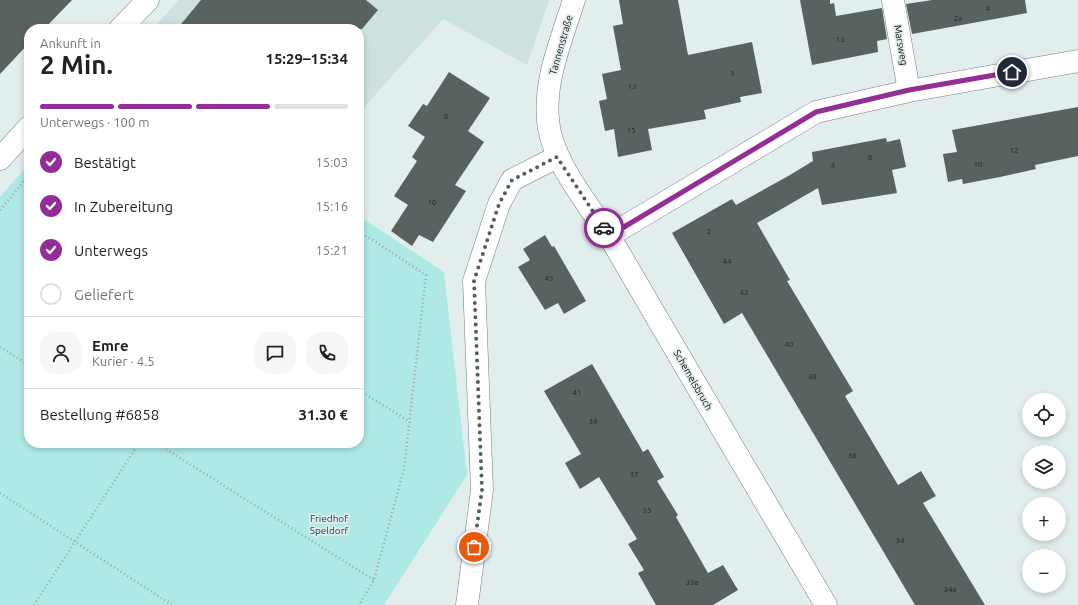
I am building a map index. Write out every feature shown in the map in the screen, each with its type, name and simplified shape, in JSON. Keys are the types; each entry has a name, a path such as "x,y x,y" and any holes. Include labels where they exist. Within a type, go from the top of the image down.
{"street":[{"path":"125,24 148,0"},
{"name":"Tannenstraße","path":"557,157 548,121 549,93 555,60 574,0"},
{"name":"Marsweg","path":"893,0 909,90"},
{"path":"609,236 816,112 909,90 1078,61"},
{"path":"0,158 24,133"},
{"path":"467,605 482,490 474,281 499,204 512,180 557,157"},
{"name":"Schemelsbruch","path":"557,157 609,236 826,605"}],"path":[{"path":"0,210 24,182"},
{"path":"359,605 374,580 404,469 426,275 364,235"},
{"path":"0,347 24,362"},
{"path":"364,393 410,422"},
{"path":"34,605 136,448"},
{"path":"164,448 374,580"},
{"path":"0,493 172,605"}],"shaded area":[{"path":"179,0 549,0 527,65 443,19 364,107 364,24 157,24"}],"green space":[{"name":"Friedhof Speldorf","path":"24,170 24,448 364,448 364,219 444,272 467,475 384,605 0,605 0,197"}],"building":[{"path":"0,0 72,0 49,24 24,24 24,48 0,74"},
{"path":"201,0 366,0 378,10 364,27 364,24 181,24"},
{"path":"619,0 678,0 688,55 752,42 762,93 740,97 741,102 704,110 706,119 648,129 652,150 618,157 614,129 605,131 599,101 607,99 602,74 621,70 613,26 623,24"},
{"path":"800,0 830,0 830,4 834,3 836,16 882,8 887,39 877,41 878,52 812,65"},
{"path":"932,0 1025,0 1027,13 912,34 906,4"},
{"path":"449,72 490,98 468,131 484,142 455,185 466,191 433,242 419,235 412,246 391,231 408,205 394,196 417,161 412,157 425,137 408,126 423,104 427,106"},
{"path":"1078,107 1078,156 1035,165 1036,169 1000,177 963,184 962,179 948,182 943,154 957,152 952,130"},
{"path":"886,138 887,142 900,139 906,167 892,170 897,193 822,205 818,188 757,223 790,280 787,281 853,391 845,396 898,485 921,471 936,496 923,503 985,605 915,605 742,313 724,324 672,233 732,199 736,205 790,175 813,161 812,152"},
{"path":"545,235 552,247 554,246 586,301 564,314 558,303 545,310 518,267 530,260 523,249"},
{"path":"592,364 643,452 648,449 664,477 657,481 678,515 676,517 708,573 723,565 738,590 713,605 656,605 638,573 644,570 628,544 637,539 599,477 580,489 565,463 581,454 544,391"}],"way so far":[{"path":"474,547 482,490 474,281 499,204 512,180 557,157 604,228"}],"route":[{"path":"604,228 609,236 816,112 909,90 1012,72"}]}
